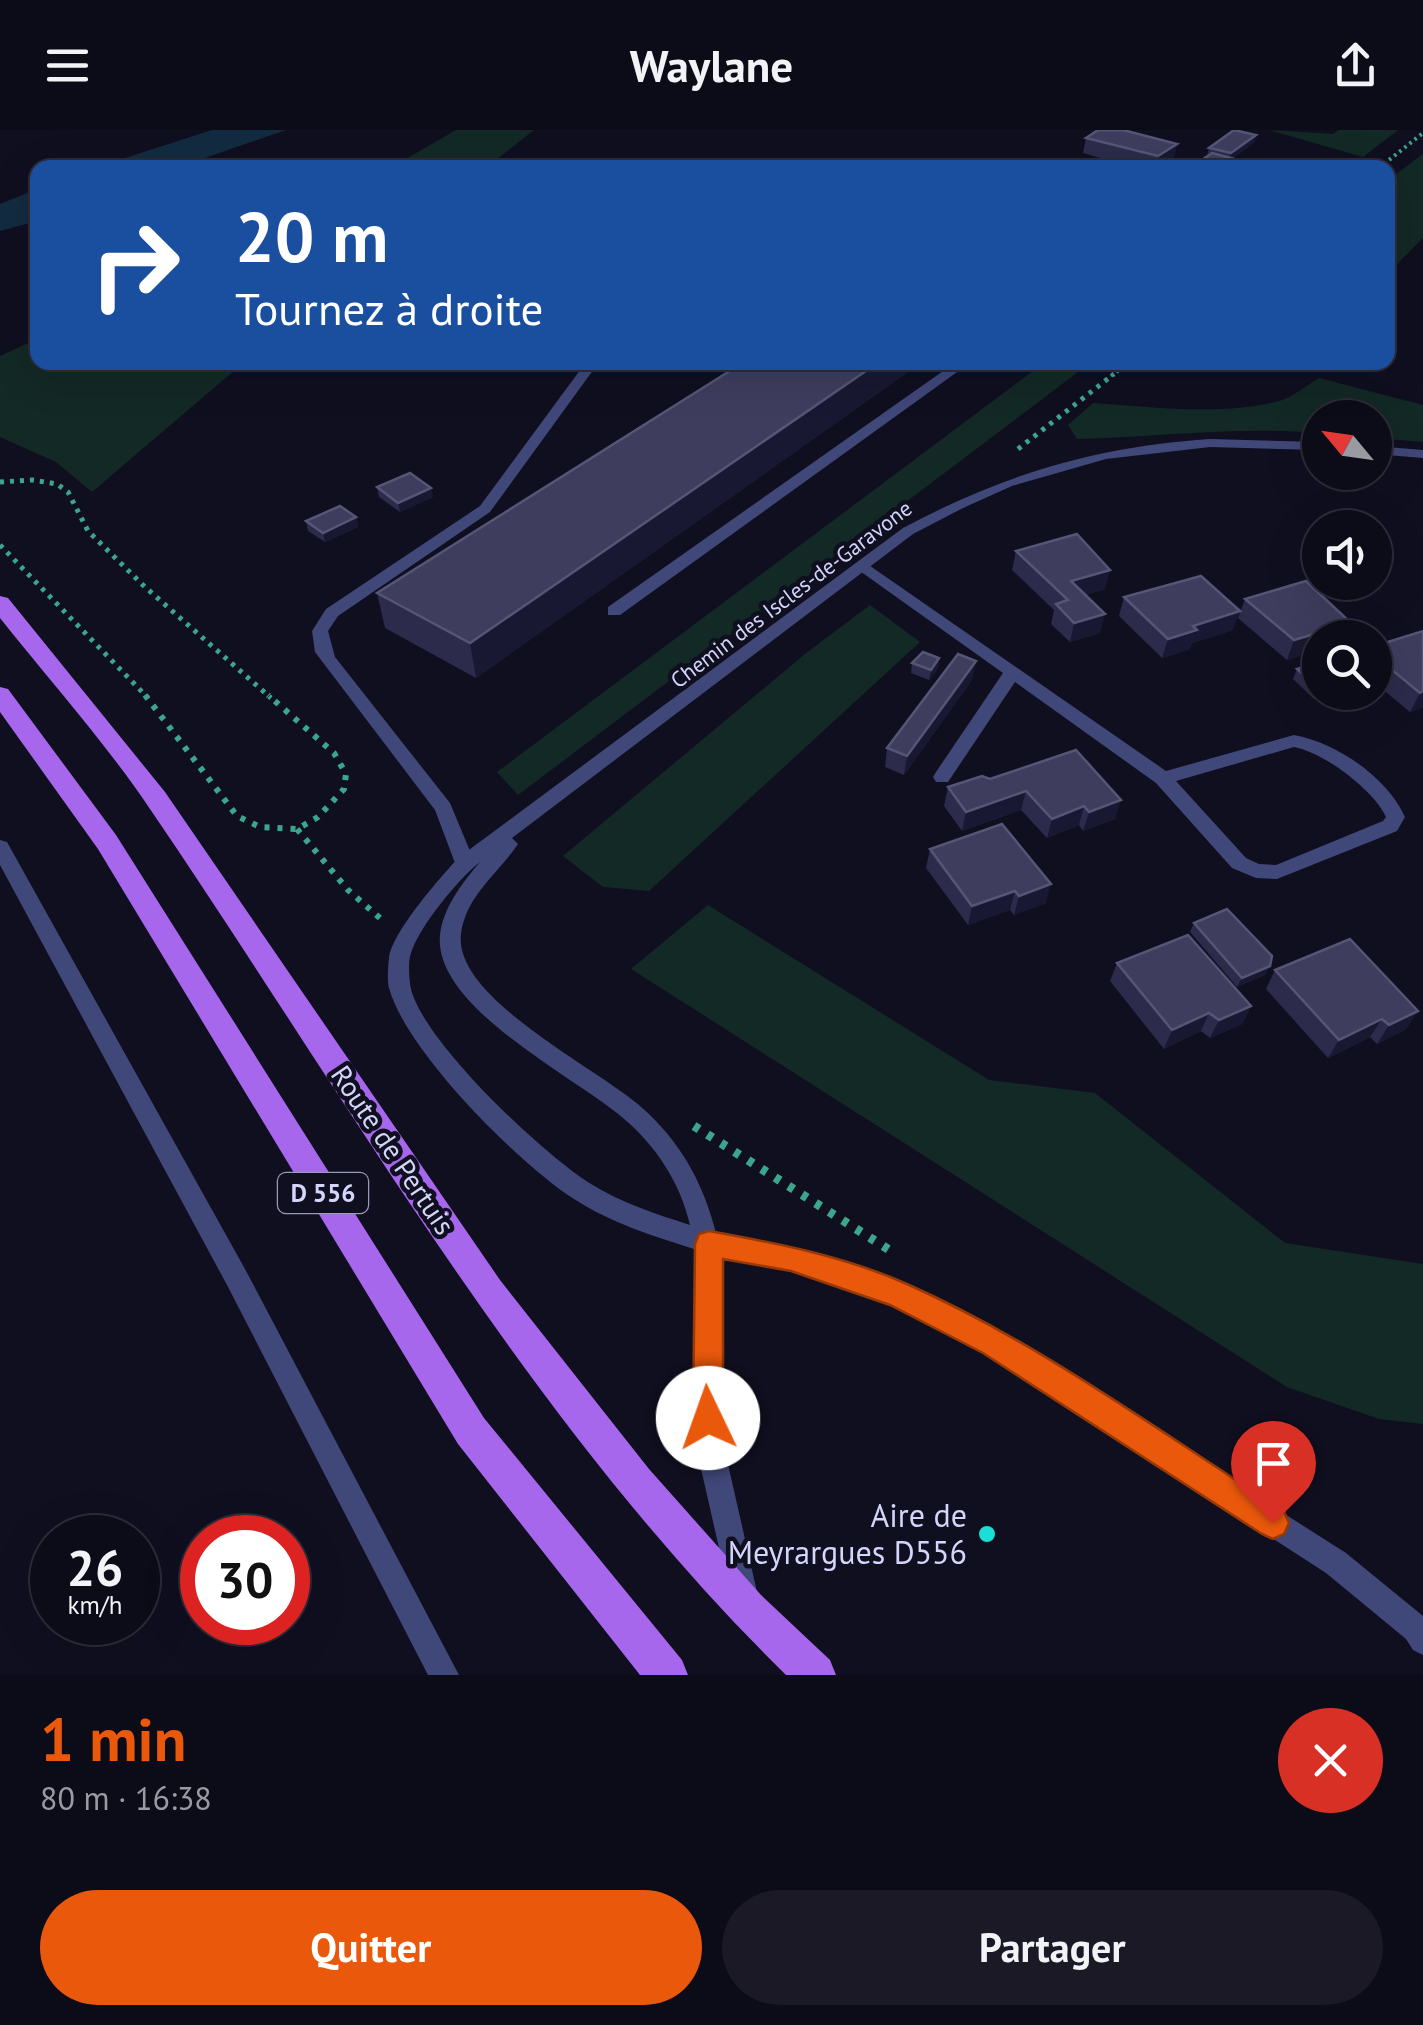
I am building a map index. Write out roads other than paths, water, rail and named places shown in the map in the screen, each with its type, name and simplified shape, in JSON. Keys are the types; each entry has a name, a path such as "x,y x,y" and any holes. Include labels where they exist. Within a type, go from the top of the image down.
{"main road":[{"name":"Route de Pertuis","path":"0,602 156,798 488,1291 636,1482 747,1609 815,1675"},
{"name":"D 556","path":"0,695 107,842 471,1431 667,1675"}],"street":[{"path":"465,863 443,808 329,661 323,652 320,631 332,613 485,509 587,370"},
{"path":"614,612 954,370"},
{"name":"Chemin des Iscles-de-Garavone","path":"548,804 908,531 958,502 1043,468 1140,449 1302,446"},
{"path":"1392,451 1423,454"},
{"path":"863,566 1162,778 1239,863 1256,871 1277,872 1390,826 1396,817 1390,804 1324,747 1308,742 1294,741 1162,778"},
{"path":"942,777 1014,672"},
{"path":"548,804 465,863 438,892 400,953 399,987 427,1042 499,1122 581,1192 636,1219 709,1244 791,1258 897,1294 993,1343 1336,1563 1416,1629 1423,1640"},
{"path":"548,804 482,871 458,907 449,942 460,977 481,1004 633,1112 684,1173 709,1244 705,1381 711,1454 747,1609"},
{"path":"0,846 236,1277 444,1675"}],"water":[{"path":"212,130 286,130 199,160 119,160"},
{"path":"30,192 30,223 0,231 0,204"}],"place":[{"name":"Aire de Meyrargues D556","path":"987,1534"}]}
